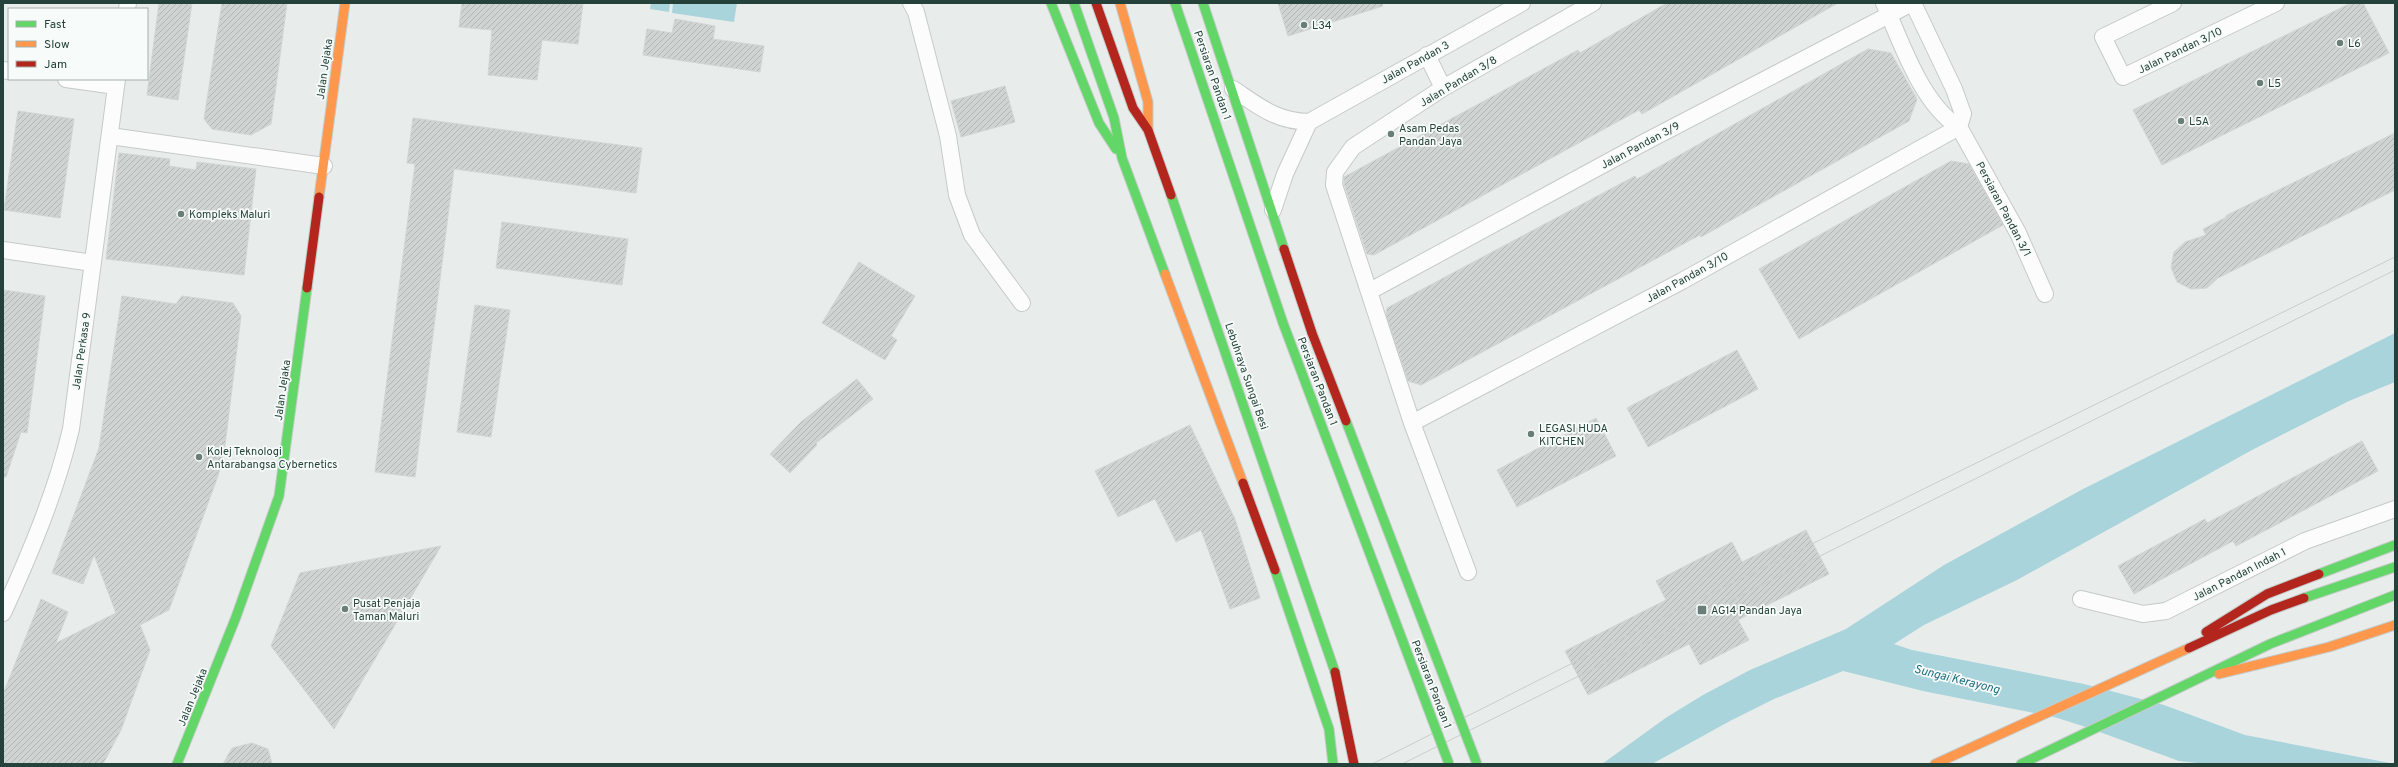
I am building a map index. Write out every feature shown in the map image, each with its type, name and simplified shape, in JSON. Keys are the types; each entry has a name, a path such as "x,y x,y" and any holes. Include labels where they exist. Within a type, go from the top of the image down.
{"main road":[{"name":"Jalan Jejaka","path":"177,764 199,712 257,562 279,496 345,3"},
{"path":"1051,3 1099,123 1122,158"},
{"path":"1074,3 1114,118 1122,158 1294,621 1329,729 1333,764"},
{"name":"Lebuhraya Sungai Besi","path":"1096,3 1133,108 1148,130 1332,658 1346,719 1354,764"},
{"path":"1120,3 1148,102 1148,130"},
{"name":"Persiaran Pandan 1","path":"1175,3 1283,323 1449,764"},
{"name":"Persiaran Pandan 1","path":"1203,3 1233,89 1249,143 1273,210 1312,333 1476,764"},
{"path":"2162,659 2267,594 2395,546"},
{"path":"1935,764 2271,610 2395,567"},
{"path":"2021,764 2270,644 2343,614 2395,595"},
{"path":"2204,677 2329,647 2395,625"}],"street":[{"path":"911,3 916,12 948,136 959,201 972,235 1022,303"},
{"name":"Jalan Pandan 3","path":"1309,122 1522,3"},
{"name":"Jalan Pandan 3/8","path":"1370,291 1334,185 1335,172 1353,147 1443,88 1593,3"},
{"path":"1912,3 1954,89 1962,114 1959,127"},
{"name":"Jalan Pandan 3/9","path":"1370,291 1886,9 1912,3"},
{"name":"Jalan Pandan 3/10","path":"2173,3 2103,38 2124,77 2276,3"},
{"name":"Persiaran Pandan 3/1","path":"1886,9 1929,99 1948,120 1959,127 2018,234 2045,294"},
{"path":"1427,56 1443,88"},
{"path":"83,80 117,82"},
{"name":"Jalan Perkasa 9","path":"3,613 22,571 64,456 71,429 117,82"},
{"path":"1233,89 1273,116 1294,122 1309,122 1285,174 1273,210"},
{"name":"Jalan Pandan 3/10","path":"1412,423 1682,281 1959,127"},
{"path":"110,136 324,166"},
{"path":"3,250 93,263"},
{"path":"1370,291 1412,423 1468,572"},
{"name":"Jalan Pandan Indah 1","path":"2080,599 2144,614 2166,611 2305,541 2395,509"}],"water":[{"path":"651,3 670,3 669,12 650,9"},
{"path":"673,3 737,3 734,22 672,13"},
{"name":"Sungai Kerayong","path":"2395,333 2395,382 2349,401 2252,450 2017,580 1924,625 1894,644 1912,650 2084,684 2164,705 2245,735 2395,764 2207,764 2179,761 2054,717 1923,691 1843,671 1774,699 1730,721 1652,764 1602,764 1667,717 1703,695 1750,670 1846,629 1944,565 2083,489"}],"building":[{"path":"159,3 192,3 178,100 147,95"},
{"path":"222,3 287,3 271,124 251,135 212,129 204,119"},
{"path":"462,3 583,3 578,44 542,40 537,80 488,75 492,30 459,27"},
{"name":"L34","path":"1278,3 1382,3 1383,6 1288,36"},
{"path":"1667,3 1838,3 1642,114 1639,110 1374,255 1367,254 1344,184 1344,177 1578,50 1580,53"},
{"path":"2351,3 2363,3 2389,53 2162,165 2133,110"},
{"path":"675,19 715,26 713,39 764,46 760,72 643,55 647,29 672,33"},
{"path":"1868,49 1891,53 1917,99 1909,121 1701,237 1700,235 1421,385 1408,381 1386,315 1387,308 1635,176 1637,179"},
{"path":"1005,86 1015,122 961,137 951,101"},
{"path":"18,111 74,119 60,218 4,210"},
{"path":"413,118 642,148 636,193 454,169 415,477 375,472 415,164 407,163"},
{"path":"2395,133 2395,190 2218,278 2207,288 2191,289 2177,282 2171,267 2174,252 2185,242 2206,235 2203,229 2225,218 2227,215"},
{"name":"Kompleks Maluri","path":"119,153 170,159 169,166 196,170 197,162 256,169 244,275 106,259"},
{"path":"1951,161 1969,164 2003,225 1799,339 1759,269"},
{"path":"502,222 628,239 622,285 496,268"},
{"path":"859,262 915,296 891,336 897,340 885,360 822,323"},
{"path":"3,290 45,296 27,433 21,432 6,477 3,477"},
{"path":"122,296 176,304 182,296 233,303 241,316 225,445 218,476 169,610 140,625 150,650 121,730 103,764 3,764 3,694 41,599 68,612 56,643 116,613 94,555 83,584 52,573 99,448"},
{"path":"475,305 510,310 491,437 457,432"},
{"path":"1737,350 1758,389 1648,447 1627,408"},
{"path":"857,379 873,399 816,443 817,445 790,473 770,454 802,421"},
{"path":"1596,418 1616,456 1517,507 1497,470"},
{"path":"1190,425 1235,519 1260,598 1230,609 1201,530 1176,542 1155,499 1118,517 1095,471"},
{"path":"2362,441 2378,471 2236,546 2233,541 2134,594 2118,566 2205,519 2207,523"},
{"name":"AG14 Pandan Jaya","path":"1806,530 1829,574 1738,620 1749,640 1700,665 1689,644 1588,695 1565,651 1666,600 1656,581 1732,542 1742,562"},
{"name":"Pusat Penjaja Taman Maluri","path":"441,546 334,729 271,646 300,573"},
{"path":"252,743 268,749 272,764 223,764 232,748"}],"tram line":[{"path":"1372,764 1704,597 2395,257"},
{"path":"1402,764 2395,270"}],"traffic: fast":[{"path":"1051,3 1099,123 1116,149"},
{"path":"1074,3 1114,118 1122,158 1165,274"},
{"path":"1175,3 1283,323"},
{"path":"1203,3 1284,249"},
{"path":"1171,195 1335,672"},
{"path":"177,764 236,617 279,496 307,288"},
{"path":"1283,323 1449,764"},
{"path":"1346,421 1477,764"},
{"path":"2319,574 2395,545"},
{"path":"2304,598 2395,567"},
{"path":"1275,570 1329,729 1333,764"},
{"path":"2021,764 2270,644 2395,595"}],"traffic: slow":[{"path":"319,197 345,3"},
{"path":"1120,3 1148,102 1148,130"},
{"path":"1165,274 1243,483"},
{"path":"2219,674 2329,647 2395,625"},
{"path":"1935,764 2189,648"}],"traffic: jam":[{"path":"1096,3 1133,108 1148,130 1171,195"},
{"path":"307,288 319,197"},
{"path":"1284,249 1312,333"},
{"path":"1312,333 1346,421"},
{"path":"1243,483 1275,570"},
{"path":"2206,632 2267,594 2319,574"},
{"path":"2189,648 2271,610 2304,598"},
{"path":"1335,672 1354,764"}],"place":[{"name":"L34","path":"1304,25"},
{"name":"L6","path":"2340,43"},
{"name":"L5","path":"2260,83"},
{"name":"L5A","path":"2181,121"},
{"name":"Asam Pedas Pandan Jaya","path":"1391,134"},
{"name":"Kompleks Maluri","path":"181,214"},
{"name":"LEGASI HUDA KITCHEN","path":"1531,434"},
{"name":"Kolej Teknologi Antarabangsa Cybernetics","path":"199,457"},
{"name":"Pusat Penjaja Taman Maluri","path":"345,609"},
{"name":"AG14 Pandan Jaya","path":"1702,610"}]}
